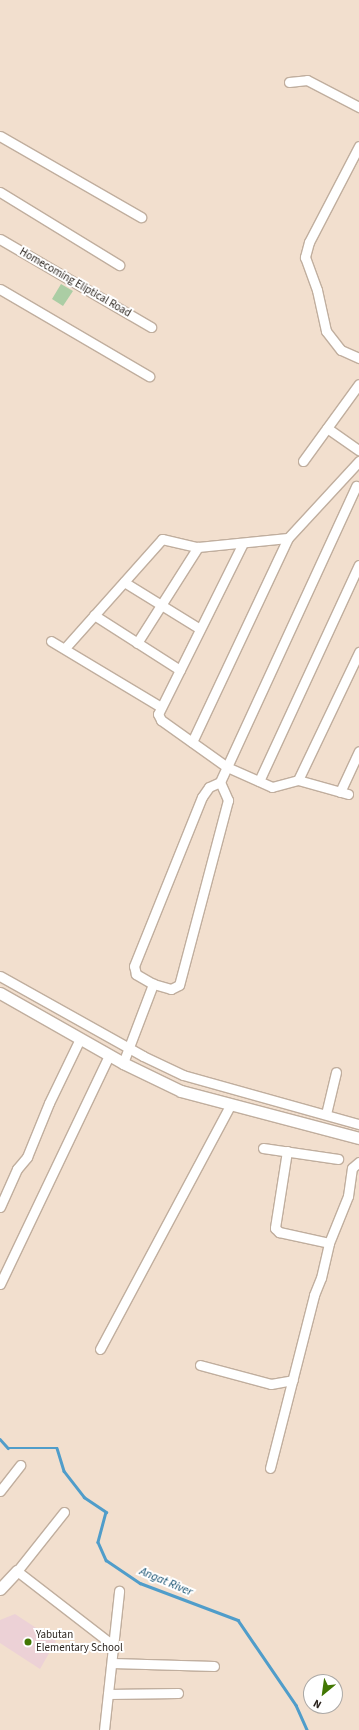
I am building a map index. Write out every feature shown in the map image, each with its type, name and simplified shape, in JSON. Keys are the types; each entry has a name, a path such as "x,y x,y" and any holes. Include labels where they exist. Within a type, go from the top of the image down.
{"street":[{"path":"289,82 307,80 359,107"},
{"path":"0,136 141,217"},
{"path":"359,146 309,242 305,257 318,290 326,331 341,350 359,358"},
{"path":"0,192 119,265"},
{"name":"Homecoming Eliptical Road","path":"0,239 151,327"},
{"path":"0,289 149,376"},
{"path":"303,461 359,384"},
{"path":"327,428 359,450"},
{"path":"192,742 288,538 359,461"},
{"path":"220,782 228,800 179,985 171,989 153,984 136,974 134,966 205,791 220,782 357,486 346,476"},
{"path":"65,648 162,538 198,547 288,538"},
{"path":"243,543 158,714 161,720 227,767 259,781 278,787 285,782 298,780 344,793 359,751"},
{"path":"137,642 198,547"},
{"path":"259,781 359,565"},
{"path":"124,582 200,629"},
{"path":"94,615 180,670"},
{"path":"52,641 161,708"},
{"path":"298,780 359,652"},
{"path":"0,976 17,994 80,1039 109,1055 180,1082 300,1114 358,1134"},
{"path":"123,1061 129,1050 153,984"},
{"path":"0,993 17,994 129,1050 180,1082 230,1106 300,1114 326,1114 359,1124"},
{"path":"0,1207 18,1169 27,1157 49,1102 80,1039"},
{"path":"0,1284 109,1055"},
{"path":"326,1114 336,1072"},
{"path":"100,1349 230,1106"},
{"path":"263,1148 338,1159"},
{"path":"287,1152 275,1228 279,1232 329,1243"},
{"path":"270,1468 329,1243 343,1213 352,1168 359,1162"},
{"path":"200,1365 271,1384 292,1380"},
{"path":"0,1491 20,1464"},
{"path":"0,1588 17,1571 64,1512"},
{"path":"17,1571 114,1646"},
{"path":"104,1730 119,1591"},
{"path":"112,1663 214,1666"},
{"path":"108,1694 178,1693"}],"shaded area":[{"name":"Yabutan Elementary School","path":"15,1614 56,1641 40,1669 0,1643 0,1620"}],"green space":[{"path":"61,284 73,291 63,306 52,299"}],"waterway":[{"name":"Angat River","path":"0,1439 8,1448 57,1448 64,1471 84,1497 106,1512 98,1542 106,1560 140,1583 238,1620 296,1705 307,1730"}],"place":[{"name":"Yabutan Elementary School","path":"28,1642"}]}
